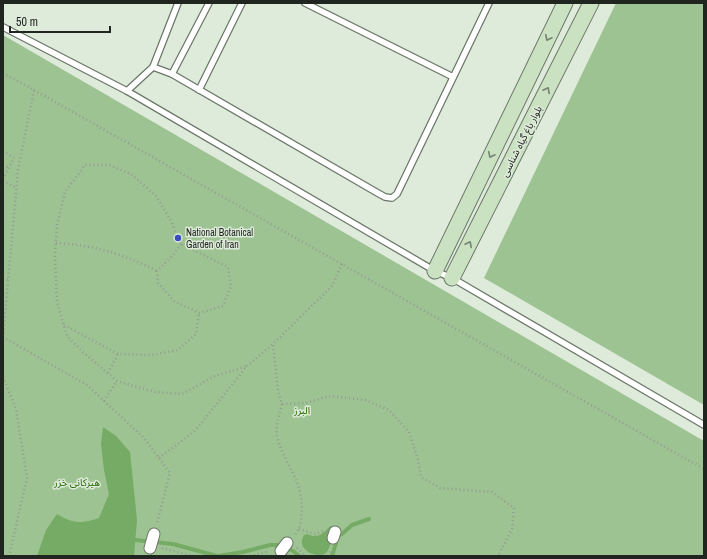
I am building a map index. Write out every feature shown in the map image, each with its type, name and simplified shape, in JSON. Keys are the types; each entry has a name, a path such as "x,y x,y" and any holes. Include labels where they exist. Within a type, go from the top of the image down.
{"street":[{"name":"بلوار باغ گیاه شناسی","path":"435,271 565,3"},
{"name":"بلوار باغ گیاه شناسی","path":"452,278 591,3"},
{"path":"150,548 154,534"}],"lane":[{"path":"127,91 153,68 178,3"},
{"path":"172,74 209,3"},
{"path":"200,90 242,3"},
{"path":"305,3 453,77"},
{"path":"153,68 172,74 376,192 392,198 397,194 489,3"},
{"path":"3,27 127,91 435,271 452,278 704,425"}],"path":[{"path":"3,73 704,469"},
{"path":"34,90 18,170 3,337 87,385 144,438 170,473 154,534"},
{"path":"3,151 14,158 3,180 16,188"},
{"path":"3,165 9,168"},
{"path":"181,244 158,271 158,283 174,301 199,313 223,306 231,286 228,267 181,244 171,221 156,196 131,174 109,165 85,165 65,192 57,225 57,302 67,336 117,381 155,392 182,394 215,376 247,366"},
{"path":"56,243 80,245 113,252 134,259 158,271"},
{"path":"159,458 195,431 247,366 273,344 332,286 342,264"},
{"path":"3,278 8,280"},
{"path":"64,324 118,354 152,355 178,350 196,334 199,313"},
{"path":"3,341 3,377 16,409 27,478 9,556"},
{"path":"250,556 284,547 299,529 302,514 297,483 284,456 277,435 277,421 282,404 278,391 273,344"},
{"path":"108,373 118,354"},
{"path":"104,401 117,381"},
{"path":"282,404 306,403 329,396 365,400 388,410 409,432 422,477 440,488 492,492 514,508 512,529 498,556"},
{"path":"299,529 315,534 322,532 330,524 334,525 336,528 334,535"},
{"path":"150,548 161,548 193,556"}],"green space":[{"path":"616,3 704,3 704,405 484,278"},
{"name":"National Botanical Garden of Iran","path":"3,35 704,441 704,556 3,556"}],"shaded area":[{"path":"103,427 116,436 130,452 137,520 134,556 37,556 46,530 57,514 68,520 78,522 99,518 109,494 101,444"},
{"path":"330,526 333,528 332,538 331,544 326,553 318,555 308,552 302,545 304,535 308,534 318,536 325,532"}],"waterway":[{"path":"335,536 342,534 352,525 369,519"},
{"path":"332,556 336,538"},
{"path":"135,540 173,544 217,556"},
{"path":"218,556 243,552 270,545 280,545 293,551 299,556"}],"place":[{"name":"National Botanical Garden of Iran","path":"178,238"}],"park label":[{"name":"البرز","path":"302,410"},
{"name":"هیرکانی خزر","path":"77,482"}]}
